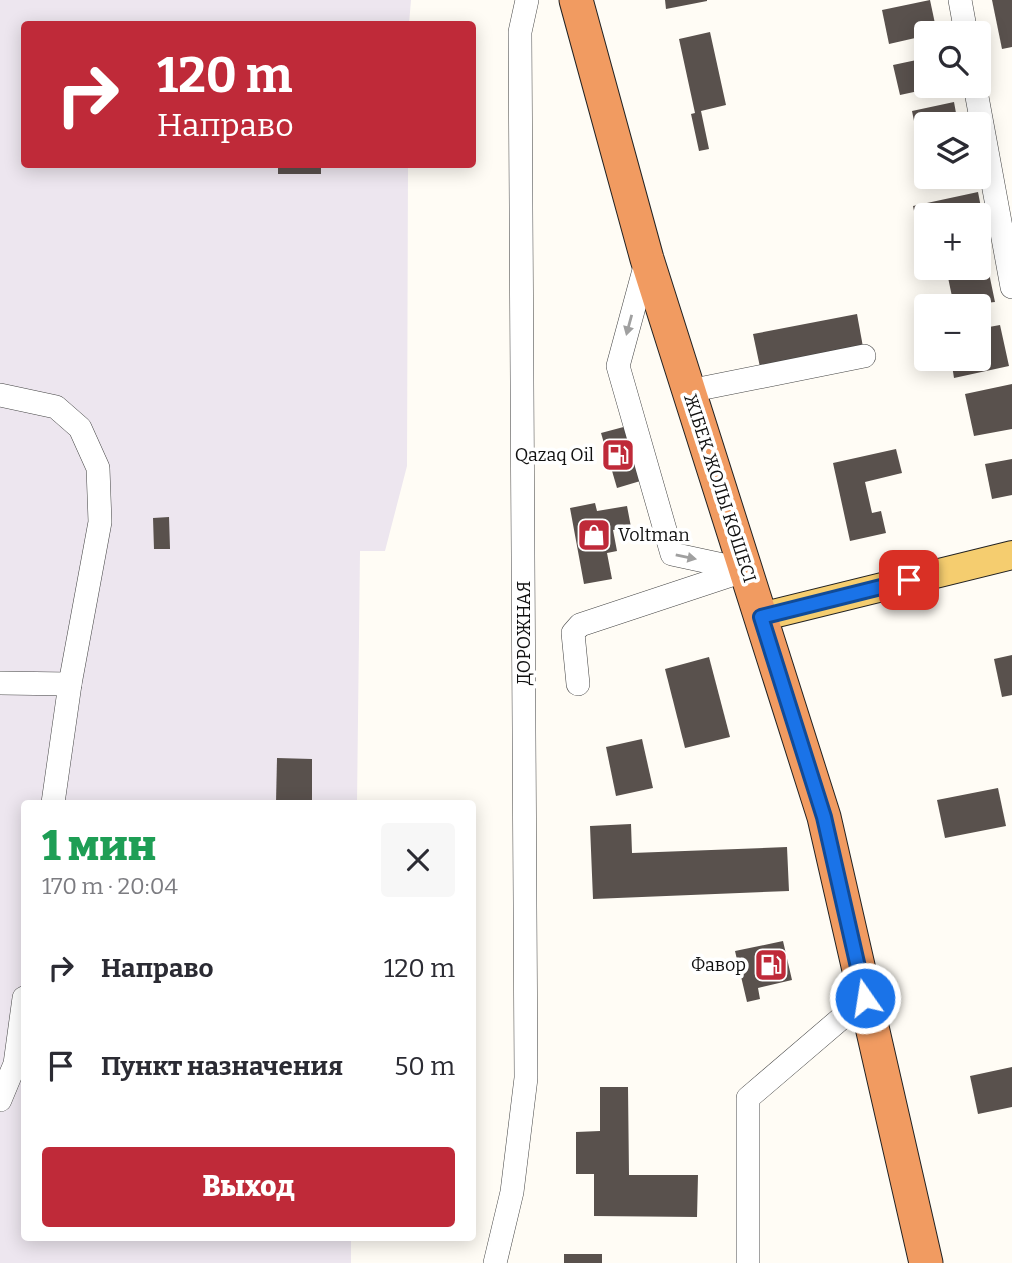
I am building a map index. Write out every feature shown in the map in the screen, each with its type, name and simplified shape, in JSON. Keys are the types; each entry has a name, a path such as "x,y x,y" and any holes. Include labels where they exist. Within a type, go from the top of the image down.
{"highway":[{"name":"ЖІБЕК ЖОЛЫ КӨШЕСІ","path":"576,0 647,259 824,817 926,1263"}],"main road":[{"path":"761,617 1012,555"}],"street":[{"name":"ДОРОЖНАЯ","path":"495,1263 512,1192 526,1078 520,32 527,0"},
{"path":"960,0 964,21"},
{"path":"977,98 1012,287"},
{"path":"647,259 618,366 673,554 746,570"},
{"path":"689,391 864,356"},
{"path":"0,395 56,407 80,428 98,468 100,522 70,684 53,800"},
{"path":"578,684 573,633 580,625 746,570"},
{"path":"0,682 70,684"},
{"path":"748,1263 748,1098 865,998"},
{"path":"0,1100 15,1064 21,1020"}],"shaded area":[{"path":"0,0 411,0 409,21 21,21 21,168 408,168 407,466 385,551 360,551 357,800 21,800 21,1241 351,1241 351,1263 0,1263"}],"building":[{"path":"665,0 707,0 707,1 666,9"},
{"path":"930,0 934,21 914,21 914,38 889,44 882,10"},
{"path":"992,0 1012,0 1012,47 1002,49"},
{"path":"710,32 726,105 701,111 709,149 699,151 691,114 695,113 679,39"},
{"path":"914,61 914,92 900,95 893,65"},
{"path":"954,102 956,112 914,112 914,121 912,111"},
{"path":"278,168 321,168 321,174 278,174"},
{"path":"978,192 980,203 927,203"},
{"path":"949,280 990,280 995,302 991,302 991,294 951,294"},
{"path":"857,314 863,347 760,367 753,334"},
{"path":"1000,325 1009,366 991,370 991,327"},
{"path":"953,371 986,371 954,378"},
{"path":"1012,384 1012,429 974,436 965,394"},
{"path":"631,425 647,479 617,488 601,433"},
{"path":"896,449 902,473 865,482 872,513 881,511 886,533 850,541 833,463"},
{"path":"1012,459 1012,495 992,499 985,464"},
{"path":"595,503 597,511 627,506 631,527 613,530 617,551 607,553 612,579 584,584 570,508"},
{"path":"169,517 170,549 154,549 153,518"},
{"path":"1012,655 1012,695 1002,697 994,659"},
{"path":"709,657 730,737 685,748 665,669"},
{"path":"642,739 653,788 616,796 606,747"},
{"path":"277,758 312,759 312,800 276,800"},
{"path":"998,788 1006,826 945,838 937,800"},
{"path":"631,824 632,853 787,847 789,891 593,899 590,826"},
{"path":"783,941 792,980 758,988 760,999 747,1002 735,951"},
{"path":"1012,1067 1012,1107 978,1114 970,1076"},
{"path":"600,1087 628,1087 629,1175 698,1175 697,1217 594,1216 594,1174 576,1174 576,1132 600,1131"},
{"path":"564,1254 602,1254 602,1263 564,1263"}],"place":[{"name":"Qazaq Oil","path":"618,455"},
{"name":"Voltman","path":"594,535"},
{"name":"Фавор","path":"771,965"}],"route":[{"path":"865,998 824,817 761,617 909,580"}]}
